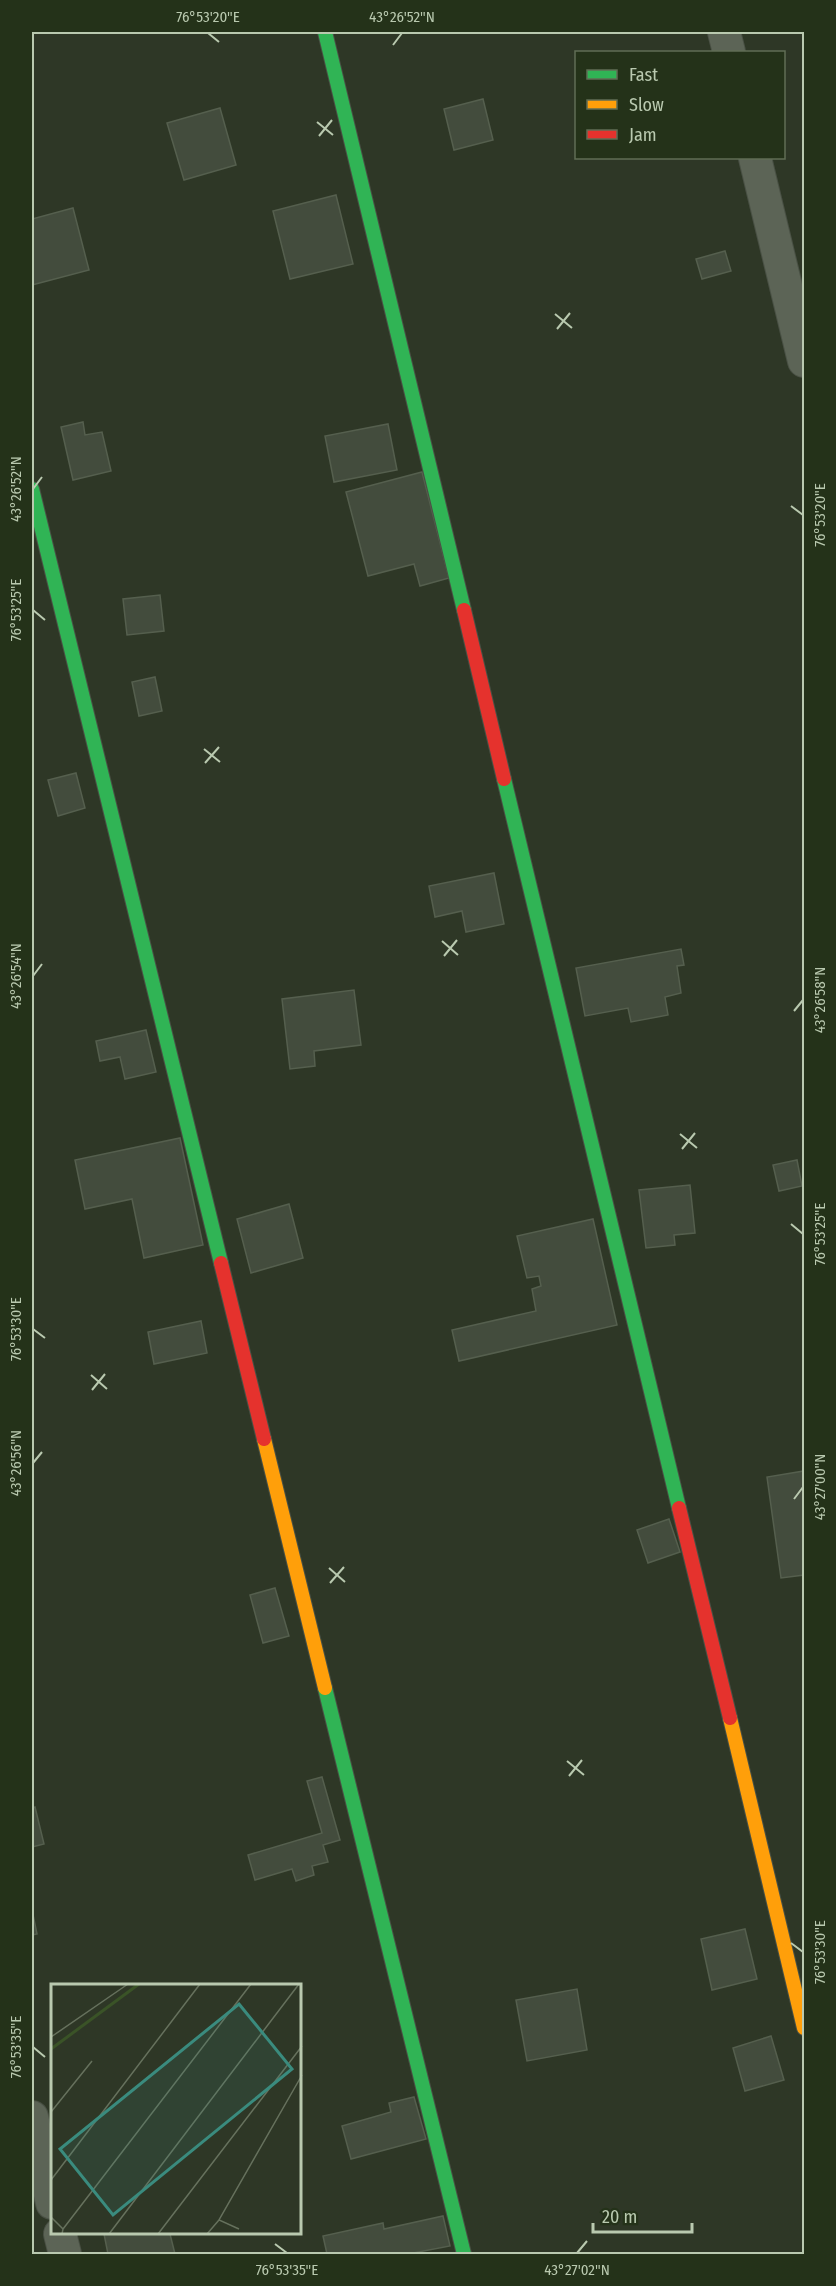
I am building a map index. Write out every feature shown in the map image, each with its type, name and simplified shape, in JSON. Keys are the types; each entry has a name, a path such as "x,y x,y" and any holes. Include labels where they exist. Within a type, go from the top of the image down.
{"street":[{"path":"325,32 804,2028"},
{"path":"724,32 729,51"},
{"path":"755,159 804,361"},
{"path":"32,489 464,2254"},
{"path":"32,2117 51,2199"},
{"path":"60,2235 65,2254"}],"building":[{"path":"483,99 493,140 454,150 444,109"},
{"path":"220,108 236,165 184,180 167,123"},
{"path":"336,195 353,264 290,279 273,211"},
{"path":"73,208 89,270 32,285 32,219"},
{"path":"725,251 731,271 702,279 696,259"},
{"path":"83,422 85,435 102,432 111,471 73,480 61,427"},
{"path":"388,424 397,470 334,482 325,436"},
{"path":"422,472 449,578 420,586 414,564 368,576 346,492"},
{"path":"160,595 164,631 127,635 123,599"},
{"path":"155,677 162,711 139,716 132,682"},
{"path":"76,773 85,808 58,816 48,780"},
{"path":"494,873 504,924 466,932 462,911 435,917 429,886"},
{"path":"681,949 684,965 677,966 681,993 665,997 668,1015 631,1022 628,1008 585,1016 576,968"},
{"path":"354,990 361,1045 314,1051 315,1066 290,1069 282,999"},
{"path":"146,1030 156,1072 125,1079 120,1057 100,1061 96,1041"},
{"path":"180,1138 203,1245 144,1258 132,1199 85,1209 75,1160"},
{"path":"797,1160 802,1186 779,1191 773,1165"},
{"path":"690,1185 695,1233 674,1235 675,1245 646,1248 639,1190"},
{"path":"289,1204 303,1258 251,1273 237,1219"},
{"path":"593,1219 617,1325 459,1361 452,1330 536,1311 532,1289 541,1286 539,1276 527,1278 517,1236"},
{"path":"201,1321 207,1353 154,1364 148,1332"},
{"path":"804,1471 804,1575 781,1578 767,1477"},
{"path":"669,1519 680,1552 648,1563 637,1530"},
{"path":"275,1588 289,1636 263,1643 250,1595"},
{"path":"322,1777 340,1840 323,1845 328,1862 312,1866 314,1875 296,1881 292,1869 255,1880 248,1855 322,1833 307,1781"},
{"path":"35,1807 44,1844 32,1847 32,1808"},
{"path":"32,1910 37,1934 32,1935"},
{"path":"745,1929 757,1979 712,1990 701,1939"},
{"path":"577,1989 587,2050 527,2061 516,2000"},
{"path":"771,2036 784,2080 745,2091 733,2048"},
{"path":"414,2097 426,2139 351,2159 342,2126 391,2112 389,2103"},
{"path":"443,2216 450,2246 408,2254 327,2254 323,2236 383,2223 384,2229"},
{"path":"104,2235 170,2235 175,2254 108,2254"}],"traffic: fast":[{"path":"325,32 464,610"},
{"path":"32,489 221,1263"},
{"path":"504,779 679,1508"},
{"path":"325,1688 464,2254"}],"traffic: slow":[{"path":"264,1439 325,1688"},
{"path":"730,1718 804,2028"}],"traffic: jam":[{"path":"464,610 504,779"},
{"path":"221,1263 264,1439"},
{"path":"679,1508 730,1718"}]}
